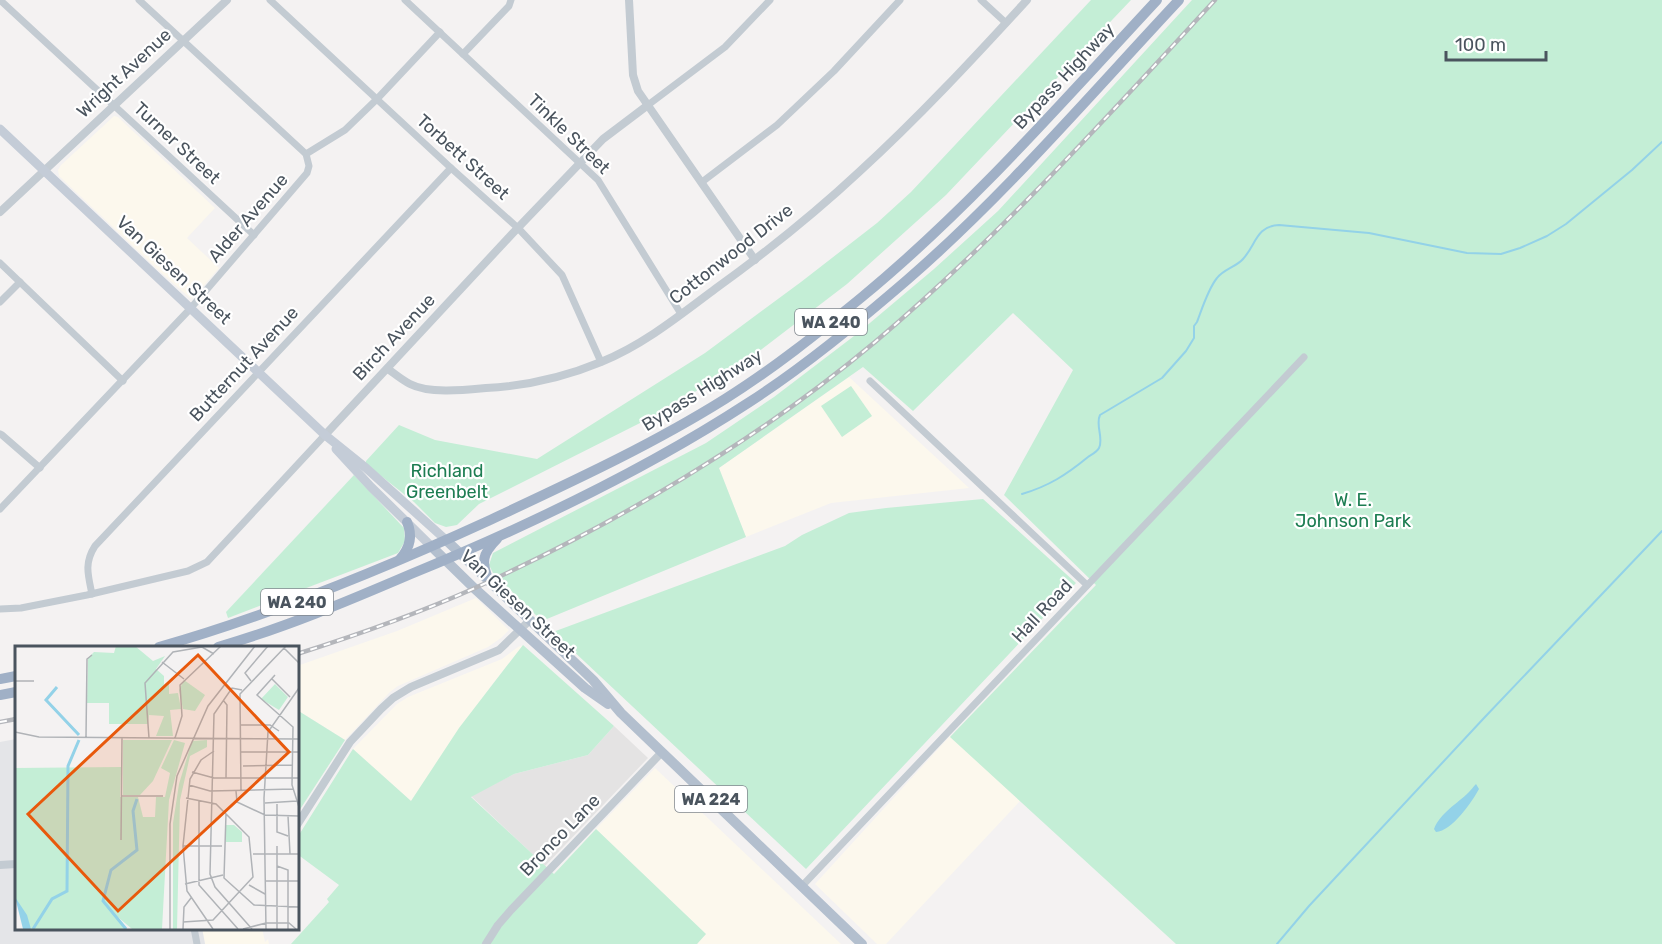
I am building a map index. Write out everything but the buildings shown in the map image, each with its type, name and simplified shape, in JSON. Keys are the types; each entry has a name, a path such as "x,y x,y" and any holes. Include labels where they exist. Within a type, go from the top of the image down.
{"highway":[{"name":"Bypass Highway","path":"162,646 242,622 432,547 582,477 669,432 727,398 776,364 870,290 960,208 1157,0"},
{"name":"Bypass Highway","path":"221,646 295,621 502,535 584,496 677,446 751,401 828,345 907,279 989,202 1179,0"},
{"path":"397,562 410,541 410,529 407,522"},
{"path":"489,581 484,557 488,549 502,535"},
{"path":"0,679 15,676"},
{"path":"0,695 15,692"}],"main road":[{"name":"Van Giesen Street","path":"0,129 325,435 378,478 446,540 593,680 621,712 862,944"},
{"name":"Van Giesen Street","path":"325,435 371,487 445,560 585,688 621,712"}],"street":[{"name":"Turner Street","path":"0,0 254,235"},
{"path":"139,0 306,154 345,130 440,32"},
{"name":"Wright Avenue","path":"0,212 227,0"},
{"name":"Torbett Street","path":"270,0 518,228 562,275 601,362"},
{"name":"Tinkle Street","path":"405,0 598,180 681,314"},
{"path":"464,54 509,6 511,0"},
{"path":"629,0 634,81 648,105 755,260"},
{"name":"Birch Avenue","path":"0,609 21,608 92,594 188,571 207,562 607,135 725,46 770,0"},
{"path":"702,182 777,125 834,71 900,0"},
{"path":"981,0 1006,23"},
{"name":"Cottonwood Drive","path":"388,369 411,385 429,389 459,390 521,384 563,375 601,362 644,340 755,260 860,171 918,116 1027,0"},
{"name":"Alder Avenue","path":"0,509 190,309 254,235 307,173 309,166 306,154"},
{"name":"Butternut Avenue","path":"92,594 87,571 89,555 95,546 451,168"},
{"path":"0,263 123,381"},
{"path":"0,302 20,282"},
{"name":"Hall Road","path":"802,886 1304,357"},
{"path":"870,381 1087,585"},
{"path":"0,434 40,468"},
{"path":"298,823 350,742 393,698 411,687 497,651 530,620"},
{"name":"Bronco Lane","path":"486,944 511,910 662,752"},
{"path":"0,866 15,864"},
{"path":"194,929 197,944"}],"shaded area":[{"path":"114,116 118,117 215,208 187,238 219,268 191,299 59,176 58,170 61,165"},
{"path":"849,377 969,488 831,503 746,537 719,468"},
{"path":"476,598 509,630 488,647 398,686 345,740 298,711 298,666 397,631"},
{"path":"523,645 491,686 411,801 353,749 397,704 408,697 502,659"},
{"path":"614,726 648,758 545,866 471,796 514,774 588,755"},
{"path":"950,736 1020,801 886,944 877,944 815,884"},
{"path":"15,739 15,929 202,929 205,944 0,944 0,742"},
{"path":"655,768 841,944 697,944 706,934 596,829"},
{"path":"202,929 262,929 265,942 268,939 269,944 205,944"}],"green space":[{"name":"Richland Greenbelt","path":"1091,0 1131,0 946,195 847,284 737,368 729,370 654,418 479,504 457,525 446,527 435,523 414,502 366,464 366,461 399,425 435,440 537,459 705,353 877,223 911,192"},
{"name":"W. E. Johnson Park","path":"1192,0 1662,0 1662,944 1176,944 950,737 1096,585 1004,495 1073,370 1013,313 913,411 863,367 719,468 746,537 542,621 493,573 489,565 493,553 706,443 774,397 858,333 998,211"},
{"path":"851,386 872,416 842,437 821,406"},
{"path":"354,475 404,528 405,541 398,553 228,618 226,612"},
{"path":"983,499 1076,583 806,869 553,632 785,546 802,535 849,513"},
{"path":"523,645 614,726 588,755 514,774 471,797 554,874 596,829 706,934 697,944 291,944 329,902 327,899 339,885 298,855 298,836 353,749 411,801 459,728"},
{"path":"298,711 345,740 298,812"}],"water":[{"path":"1476,784 1479,789 1461,815 1448,827 1436,832 1434,829 1440,818"}],"waterway":[{"path":"1022,494 1057,479 1097,451 1101,440 1098,423 1100,415 1162,378 1186,351 1194,338 1194,326 1217,278 1243,259 1257,237 1271,226 1369,233 1467,253 1501,254 1547,236 1566,224 1632,170 1662,142"},
{"path":"1277,944 1309,906 1484,718 1662,531"}],"railway":[{"path":"298,654 431,607 528,563 683,478 782,413 875,342 965,261 1050,176 1215,0"},
{"path":"0,722 15,719"}]}
